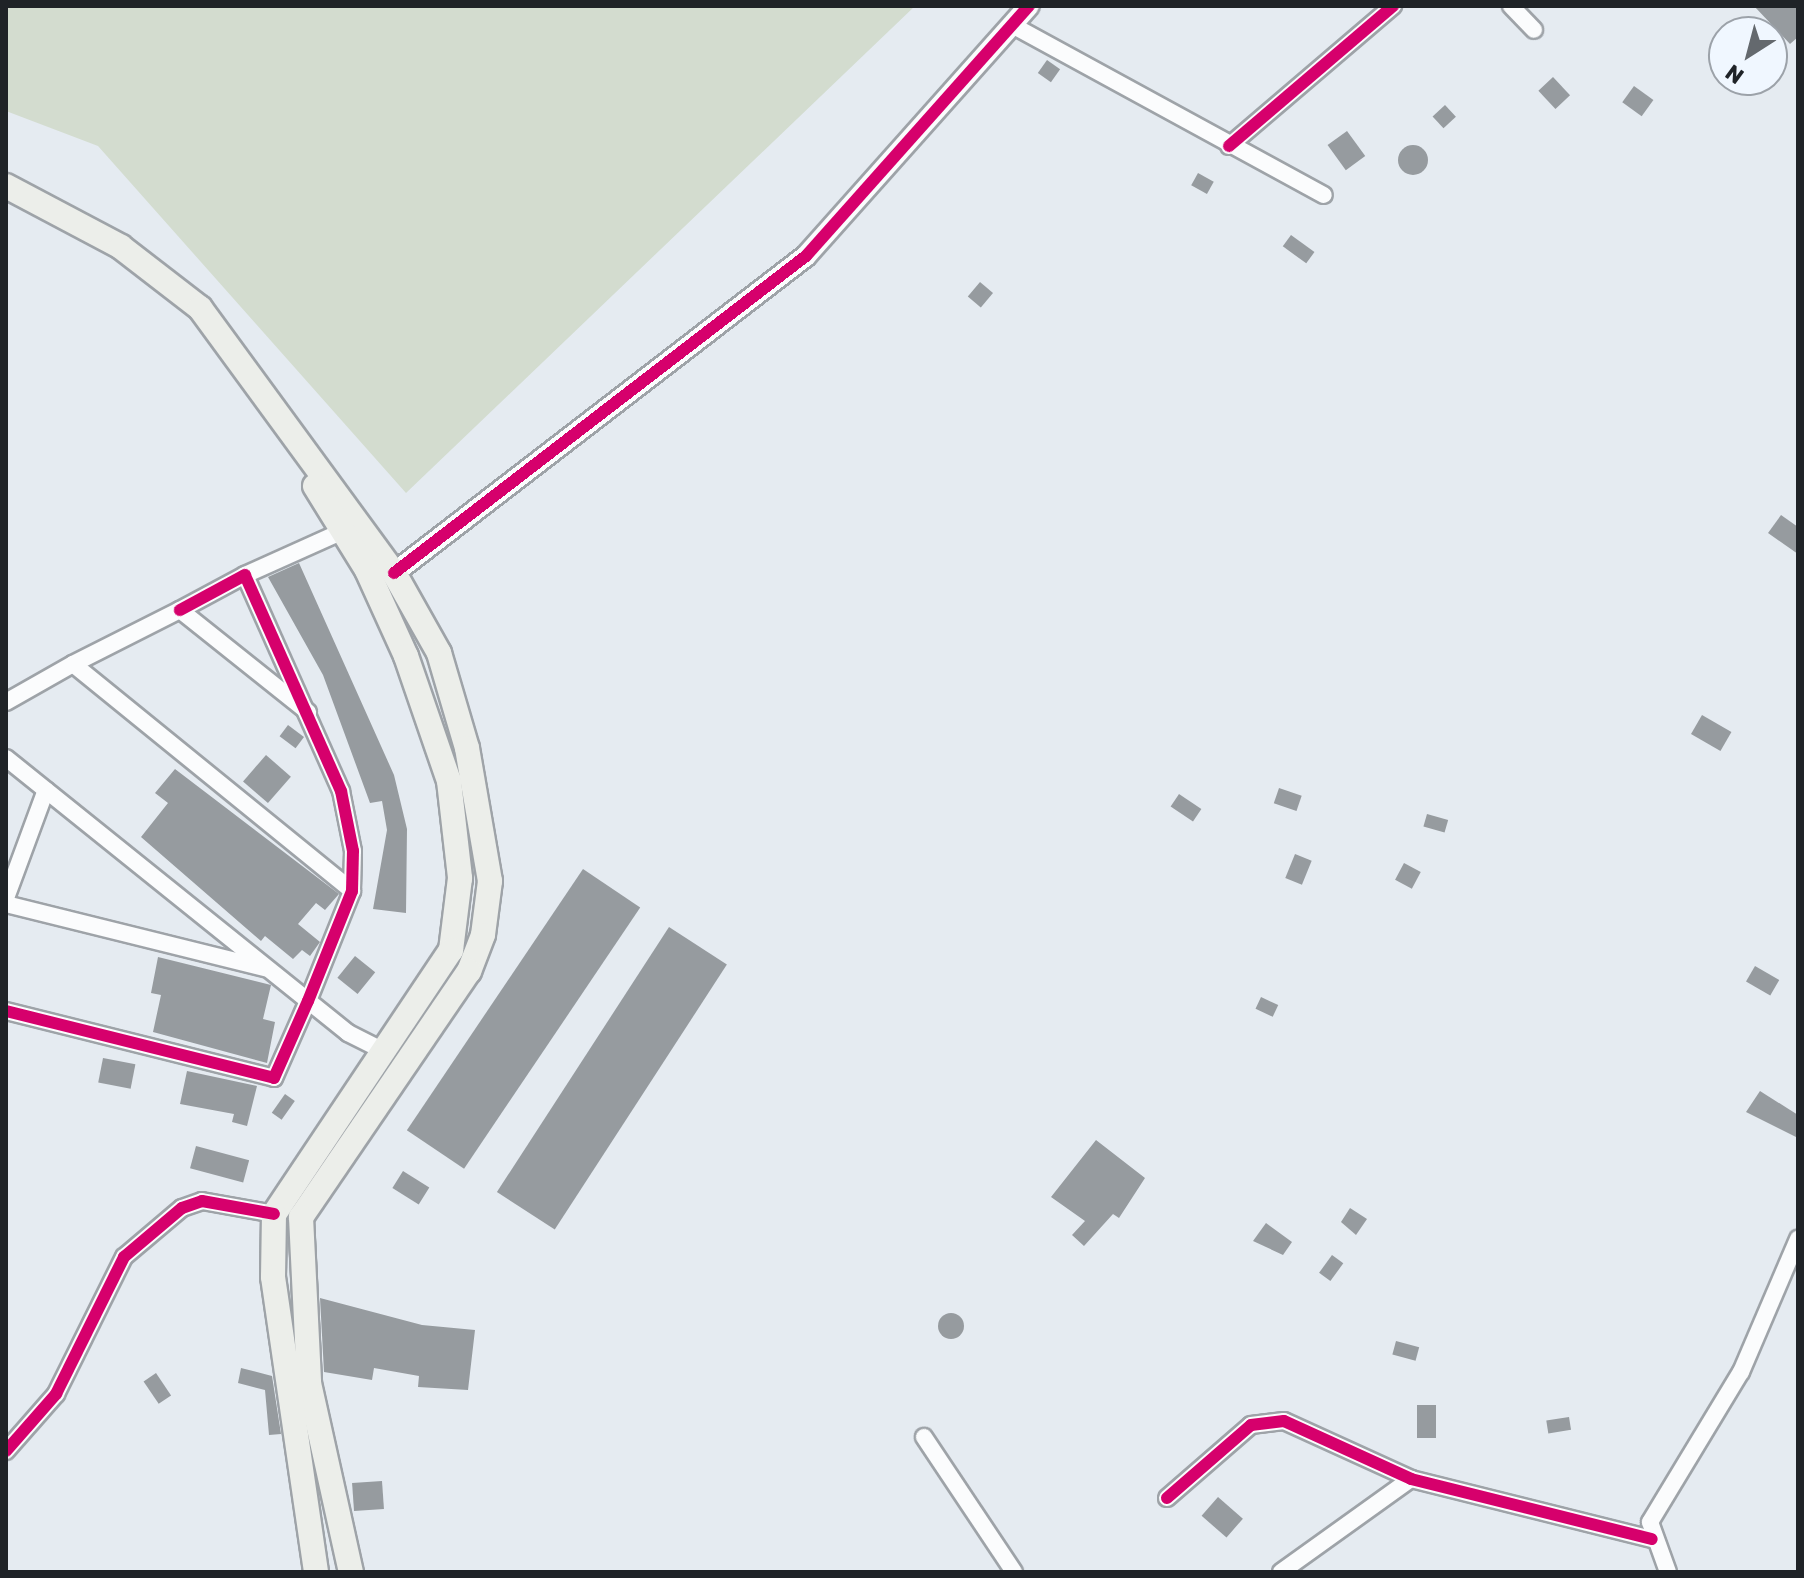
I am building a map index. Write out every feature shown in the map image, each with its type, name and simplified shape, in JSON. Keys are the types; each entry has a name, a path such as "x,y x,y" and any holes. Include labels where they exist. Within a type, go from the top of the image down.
{"main road":[{"path":"6,186 121,247 200,308 394,573 439,653 482,808 490,881 469,971 301,1217 309,1383 351,1572"},
{"path":"299,443 406,656 449,781 460,878 451,950 386,1052 274,1214 273,1277 316,1572"}],"street":[{"path":"394,573 806,256 1029,6"},
{"path":"1229,146 1393,6"},
{"path":"1511,6 1534,30"},
{"path":"1012,25 1229,146 1324,195"},
{"path":"6,702 245,575 343,531"},
{"path":"6,1011 274,1078 352,891 353,851 341,791 309,713 245,575"},
{"path":"180,610 309,713"},
{"path":"73,664 352,891"},
{"path":"6,758 308,1001 386,1052"},
{"path":"46,790 6,901 269,970"},
{"path":"6,1451 56,1394 124,1257 182,1208 202,1201 274,1214"},
{"path":"1668,1572 1652,1539 1650,1522 1741,1372 1798,1239"},
{"path":"1167,1498 1267,1419 1411,1479 1652,1539"},
{"path":"924,1437 1014,1572"},
{"path":"1281,1572 1411,1479"}],"shaded area":[{"path":"6,6 915,6 406,493 98,146 6,111"}],"building":[{"path":"1754,6 1798,6 1798,37 1790,44 1788,42 1788,16 1763,16"},
{"path":"1047,60 1060,69 1051,82 1038,73"},
{"path":"1553,77 1570,95 1555,109 1538,91"},
{"path":"1634,86 1653,100 1642,116 1622,102"},
{"path":"1445,105 1456,117 1443,128 1433,117"},
{"path":"1347,131 1365,156 1346,170 1328,145"},
{"path":"1413,145 1424,149 1428,160 1424,171 1413,175 1402,171 1398,160 1402,149"},
{"path":"1198,173 1214,182 1207,194 1191,185"},
{"path":"1291,235 1314,252 1306,263 1283,246"},
{"path":"980,282 993,293 981,307 968,297"},
{"path":"1781,515 1798,527 1798,554 1768,533"},
{"path":"299,563 394,775 407,829 406,913 373,909 387,830 382,801 370,803 323,675 268,577"},
{"path":"1702,715 1731,732 1720,751 1691,734"},
{"path":"288,725 304,737 296,748 280,736"},
{"path":"266,755 291,777 268,803 243,781"},
{"path":"175,769 339,894 325,910 316,903 298,924 320,942 310,956 302,950 293,959 265,936 261,941 141,837 168,803 155,793"},
{"path":"1279,788 1302,796 1296,811 1274,803"},
{"path":"1179,794 1201,809 1193,822 1171,806"},
{"path":"1427,814 1448,820 1445,833 1423,826"},
{"path":"1295,854 1312,861 1302,885 1285,878"},
{"path":"1404,863 1421,872 1412,889 1395,880"},
{"path":"583,869 640,908 464,1169 407,1130"},
{"path":"669,927 727,965 555,1230 497,1192"},
{"path":"355,956 375,972 358,994 337,978"},
{"path":"158,957 271,985 263,1019 275,1022 267,1063 153,1032 161,995 151,993"},
{"path":"1755,966 1779,980 1770,996 1746,982"},
{"path":"1261,997 1278,1005 1273,1017 1256,1009"},
{"path":"103,1058 135,1064 131,1089 98,1083"},
{"path":"187,1071 257,1086 247,1126 232,1122 234,1114 180,1104"},
{"path":"1760,1091 1798,1115 1798,1138 1746,1112"},
{"path":"285,1094 295,1101 282,1120 272,1113"},
{"path":"1096,1140 1145,1178 1119,1218 1113,1214 1084,1246 1072,1235 1085,1221 1051,1197"},
{"path":"196,1146 249,1160 243,1182 190,1168"},
{"path":"403,1171 429,1187 419,1204 392,1188"},
{"path":"1350,1208 1367,1219 1356,1235 1341,1222"},
{"path":"1266,1223 1292,1242 1283,1255 1253,1241"},
{"path":"1332,1255 1343,1263 1330,1281 1319,1273"},
{"path":"320,1298 422,1325 475,1330 468,1390 418,1387 419,1376 374,1368 372,1380 324,1372"},
{"path":"951,1313 960,1317 964,1326 960,1335 951,1339 942,1335 938,1326 942,1317"},
{"path":"1396,1341 1419,1347 1416,1361 1392,1355"},
{"path":"241,1368 272,1376 281,1434 269,1435 265,1390 238,1383"},
{"path":"156,1373 171,1395 159,1404 144,1381"},
{"path":"1417,1405 1436,1405 1436,1438 1417,1438"},
{"path":"1569,1417 1571,1430 1548,1433 1546,1421"},
{"path":"382,1481 384,1509 354,1511 352,1483"},
{"path":"1218,1497 1243,1519 1227,1538 1202,1516"}],"cycle path":[{"path":"394,573 806,256 1029,6"},
{"path":"1229,146 1393,6"},
{"path":"6,1011 274,1078 308,1001 352,891 353,851 341,791 245,575 180,610"},
{"path":"6,1451 56,1394 124,1257 182,1208 202,1201 274,1214"},
{"path":"1167,1498 1251,1425 1284,1421 1411,1479 1652,1539"}]}
